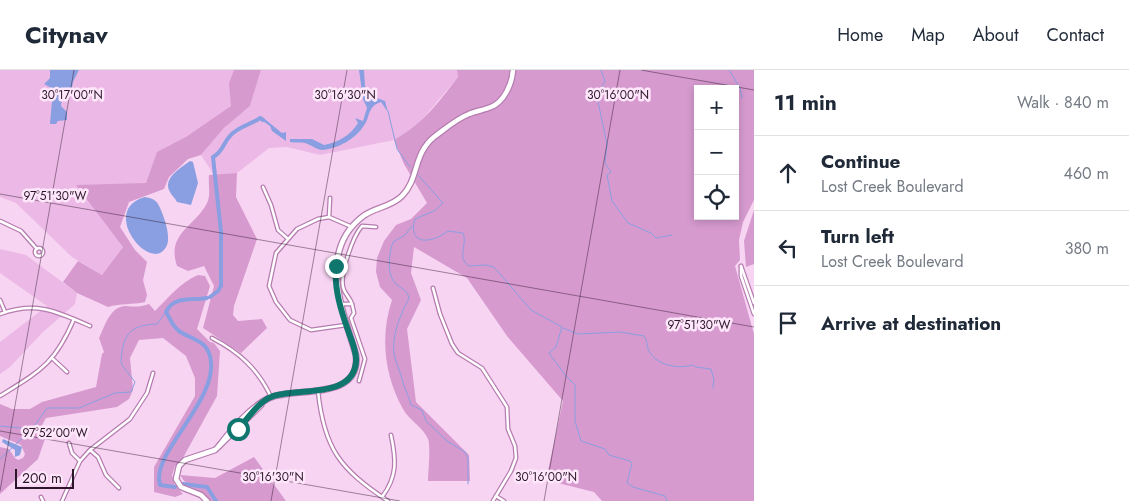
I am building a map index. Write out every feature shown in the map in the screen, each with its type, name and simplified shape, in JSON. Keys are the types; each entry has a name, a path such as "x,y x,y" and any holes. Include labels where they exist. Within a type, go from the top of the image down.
{"street":[{"path":"207,501 201,496 181,488 176,479 176,472 185,460 206,455 219,446 268,398 318,391 347,381 355,369 356,355 340,304 336,284 336,266 344,240 352,227 366,214 384,208 402,196 410,183 421,151 428,142 462,117 498,103 508,89 513,70"},
{"path":"263,187 271,205 278,230 288,238"},
{"path":"329,217 330,198"},
{"path":"346,325 311,330 290,320 276,302 269,286 272,264 276,253 297,229 318,219 329,217 352,227"},
{"path":"0,221 21,231 37,248"},
{"path":"359,381 366,361 351,318 354,313 352,304 343,285 347,256 360,228 369,225 376,227"},
{"path":"754,303 741,266 741,276 754,314"},
{"path":"433,288 440,314 452,344 463,357 482,368 507,405 508,431 515,446 516,458 493,501"},
{"path":"0,300 5,312"},
{"path":"340,304 352,304"},
{"path":"0,314 19,307 32,306 90,326"},
{"path":"0,396 39,372 53,359 64,342 74,319"},
{"path":"212,338 232,349 257,371 268,398"},
{"path":"53,359 67,372"},
{"path":"62,501 80,461 90,450 130,419 147,393 153,373"},
{"path":"318,391 322,424 333,450 341,462 359,481 388,501"},
{"path":"382,497 391,484 396,468 391,435"},
{"path":"69,443 72,453 80,461"},
{"path":"90,450 98,457 106,475 119,488"},
{"path":"496,496 504,501"}],"shaded area":[{"path":"0,70 253,70 236,112 142,189 117,206 123,247 102,275 72,257 16,203 0,197"},
{"path":"234,70 261,70 250,106 224,128 201,155 188,159 169,177 164,189 129,202 120,227 135,250 147,262 143,280 147,295 145,302 108,307 77,293 63,282 78,261 102,275 123,247 76,185 146,183 157,152 186,137 231,106 229,83"},
{"path":"261,70 457,70 458,77 414,129 394,140 320,155 287,147 269,148 237,173 214,175 201,155 224,128 250,106"},
{"path":"457,70 754,70 754,200 743,222 739,240 740,260 735,266 754,334 754,501 602,501 594,492 546,480 563,401 507,336 467,278 414,247 411,273 421,300 407,329 416,402 469,455 470,481 428,481 428,439 403,409 388,369 385,341 388,314 392,300 380,287 376,272 377,258 384,241 396,225 411,219 427,203 404,164 394,140 414,127 458,77"},
{"path":"237,173 236,197 257,239 234,306 233,315 238,321 262,319 267,328 241,353 203,328 214,286 204,266 188,271 177,266 175,255 175,246 178,238 207,203 209,175"},
{"path":"754,210 754,264 746,267 744,241"},
{"path":"0,249 26,255 77,293 75,304 42,333 10,367 0,374 0,342 47,306 0,273"},
{"path":"198,275 205,276 210,286 197,329 210,342 214,343 220,351 217,396 184,456 175,466 172,475 175,485 183,494 175,497 154,492 154,467 195,396 195,378 186,356 163,338 139,340 130,358 133,390 129,399 117,407 46,418 41,427 46,436 38,459 0,494 0,447 9,449 18,460 23,458 25,454 21,445 0,436 0,404 12,409 30,409 42,402 96,387 102,354 104,352 99,338 112,313 120,307 149,304 155,311 180,286"},
{"path":"254,457 286,501 210,501 202,493 188,485 180,475 215,478"}],"water":[{"path":"50,70 79,70 72,88 63,92 61,106 67,112 67,120 58,121 56,124 50,124 53,89 44,84 50,78"},
{"path":"359,70 364,70 365,86 369,95 385,101 388,112 381,102 375,105 371,109 364,126 355,136 343,144 330,149 321,150 305,143 290,142 290,139 312,139 324,145 329,144 351,132 358,123 355,118 363,121 367,108 363,99"},
{"path":"261,116 282,133 286,132 286,141 260,119"},
{"path":"190,161 193,162 198,183 191,205 177,202 168,187 170,178"},
{"path":"145,197 157,202 166,224 168,241 160,253 151,253 141,248 127,227 126,215 132,204"},
{"path":"3,439 22,447 20,455 15,457 15,450 2,442"}],"waterway":[{"path":"601,70 605,81 597,97 607,144 605,163 611,172 607,175 612,201 628,223 651,233 656,238 672,235"},
{"path":"729,70 740,88 742,98"},
{"path":"388,111 397,149 410,167"},
{"path":"210,297 221,286 221,232 213,157 219,153 233,133 241,127 260,118 263,120"},
{"path":"417,174 443,203 434,211 415,219 414,228 418,238 429,240 448,231 463,233 463,259 469,266 486,265 494,267 531,310 562,327 556,347 549,353 575,385 575,421 581,441 605,449 609,455 630,461 632,463 627,483 633,487 665,496 667,501"},
{"path":"412,226 405,235 393,242 390,252 390,269 393,280 406,291 409,298 399,320 395,335 395,358 411,405 422,410 426,421 447,441 465,452 468,459 468,484"},
{"path":"175,487 160,485 160,472 165,457 198,405 207,387 211,370 209,353 204,345 177,329 166,312 169,307 179,301 207,298"},
{"path":"15,445 33,428 47,408 79,408 115,393 131,392 135,382 121,361 126,338 134,329 140,326 157,324 166,312"},
{"path":"563,328 578,334 620,332 644,336 649,351 662,363 681,367 693,365 711,369 714,380 713,388"},
{"path":"0,426 31,429"},
{"path":"0,459 12,448"},
{"path":"183,484 207,487 216,501"}],"route":[{"path":"238,429 270,397 318,391 342,384 353,373 356,365 356,355 338,297 336,266"}]}
